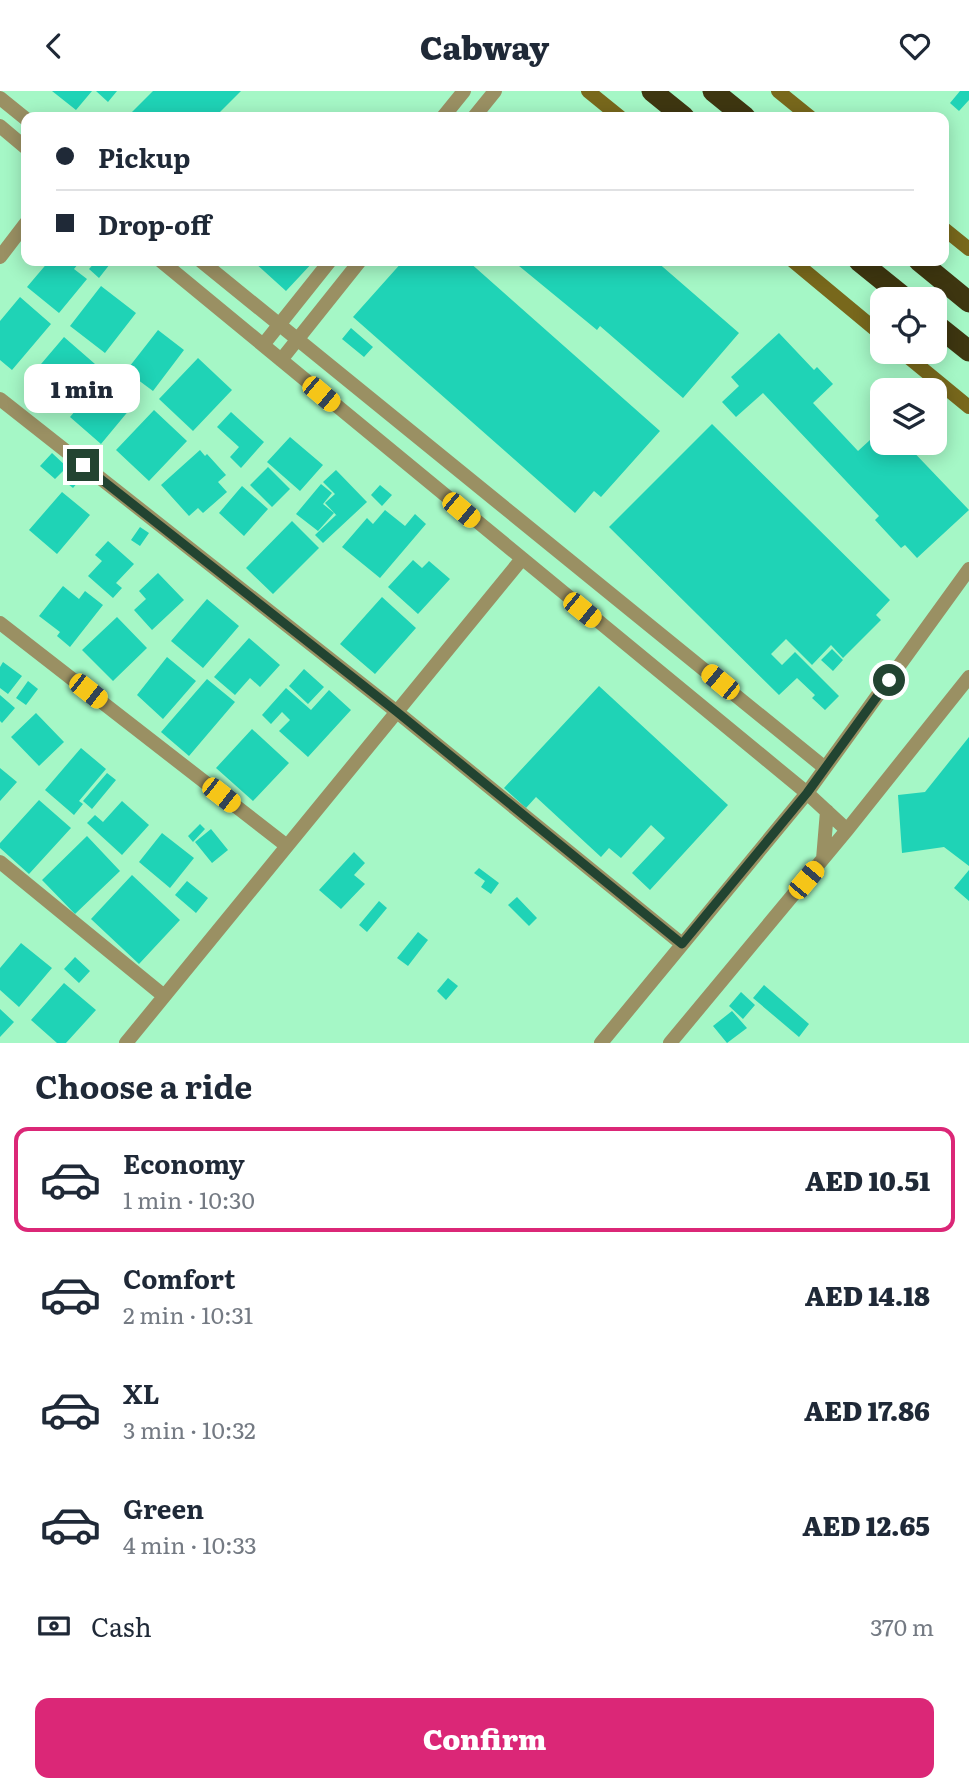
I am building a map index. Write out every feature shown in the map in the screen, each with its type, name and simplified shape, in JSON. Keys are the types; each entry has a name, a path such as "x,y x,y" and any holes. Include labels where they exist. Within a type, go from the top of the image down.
{"highway":[{"path":"652,91 678,112"},
{"path":"713,91 739,112"},
{"path":"865,266 891,287"},
{"path":"925,266 969,302"},
{"path":"947,333 969,351"}],"main road":[{"path":"588,91 614,112"},
{"path":"778,91 804,112"},
{"path":"949,233 969,249"},
{"path":"799,266 870,325"},
{"path":"917,364 969,407"}],"street":[{"path":"447,112 464,91"},
{"path":"478,112 495,91"},
{"path":"0,98 21,115"},
{"path":"0,126 21,144"},
{"path":"0,257 21,230"},
{"path":"167,266 807,793 847,830"},
{"path":"207,266 825,768"},
{"path":"263,345 326,266"},
{"path":"281,361 356,266"},
{"path":"0,399 397,712 682,944"},
{"path":"126,1043 521,560"},
{"path":"601,1043 807,793 969,569"},
{"path":"0,623 287,846"},
{"path":"670,1043 847,830 969,677"},
{"path":"823,859 827,811"},
{"path":"0,862 164,996"}],"building":[{"path":"52,91 92,91 76,110"},
{"path":"96,91 117,91 108,102"},
{"path":"153,91 241,91 220,112 132,112"},
{"path":"960,91 969,91 969,100 959,111 950,103"},
{"path":"45,266 76,266 74,269 87,279 59,313 27,287"},
{"path":"92,266 108,266 99,278 89,269"},
{"path":"258,266 309,266 286,291"},
{"path":"399,266 474,266 660,431 601,497 594,491 575,513 353,317"},
{"path":"519,266 662,266 739,333 683,398 600,326 597,330"},
{"path":"101,286 136,313 105,353 70,326"},
{"path":"20,297 51,324 12,370 0,360 0,321"},
{"path":"351,328 373,347 364,357 342,339"},
{"path":"158,330 184,350 153,391 126,371"},
{"path":"779,333 814,370 817,367 833,384 813,403 858,451 870,440 870,455 916,455 969,510 917,558 905,545 901,548 875,520 879,516 763,393 736,417 722,402 739,386 731,377"},
{"path":"64,337 95,364 61,404 30,377"},
{"path":"198,358 232,390 193,431 159,399"},
{"path":"109,371 140,397 101,444 70,417"},
{"path":"154,410 187,441 149,481 116,450"},
{"path":"231,412 264,442 241,468 230,457 239,447 217,427"},
{"path":"712,424 890,600 876,615 881,620 843,658 831,645 812,665 786,639 771,654 782,665 795,652 839,696 825,710 812,698 815,695 797,678 779,695 609,527"},
{"path":"290,437 323,465 300,491 267,462"},
{"path":"200,450 226,475 218,482 227,492 203,513 198,508 189,516 161,485"},
{"path":"52,453 67,467 55,479 40,466"},
{"path":"74,467 84,475 73,488 63,480"},
{"path":"268,467 290,489 272,507 250,485"},
{"path":"336,470 367,502 323,543 315,535 336,515 338,517 325,503 335,494 323,482"},
{"path":"321,484 332,493 323,504 334,513 318,531 296,514"},
{"path":"380,485 392,495 382,506 371,495"},
{"path":"242,486 268,509 244,536 219,513"},
{"path":"62,492 90,515 57,554 29,530"},
{"path":"385,510 405,526 415,514 426,524 380,578 342,547 367,518 373,524"},
{"path":"292,521 319,548 273,594 246,568"},
{"path":"140,527 149,533 140,546 131,540"},
{"path":"108,541 134,564 116,583 122,588 113,598 88,576 102,561 95,555"},
{"path":"413,560 422,568 429,561 450,579 418,614 388,587"},
{"path":"158,573 184,600 152,630 134,610 146,599 139,591"},
{"path":"63,586 79,599 85,591 103,605 70,647 57,636 60,632 39,616"},
{"path":"382,597 416,628 375,674 340,644"},
{"path":"207,599 239,626 203,668 171,641"},
{"path":"117,617 147,648 113,681 82,650"},
{"path":"249,638 280,665 260,687 250,678 235,695 214,677"},
{"path":"832,649 843,660 833,671 821,660"},
{"path":"167,657 196,681 163,719 137,695"},
{"path":"3,662 22,676 8,694 0,688 0,667"},
{"path":"304,669 324,687 308,704 289,686"},
{"path":"207,679 235,702 189,756 161,732"},
{"path":"28,681 38,689 26,705 16,698"},
{"path":"599,686 728,805 650,890 632,873 665,838 651,825 621,858 609,848 601,857 536,797 526,808 504,788"},
{"path":"286,688 311,710 329,690 351,710 308,757 279,731 290,720 282,712 271,724 262,715"},
{"path":"0,695 15,708 2,723 0,721"},
{"path":"36,713 64,742 39,766 11,737"},
{"path":"252,729 289,763 253,801 216,768"},
{"path":"969,737 969,866 944,847 902,853 898,795 925,792"},
{"path":"81,748 106,769 79,801 83,804 74,815 45,790"},
{"path":"0,768 17,782 0,801"},
{"path":"107,773 116,780 92,809 83,801"},
{"path":"39,800 71,828 29,874 0,848 0,843"},
{"path":"122,801 149,825 122,855 87,823 95,815 103,822"},
{"path":"200,824 205,829 193,842 188,836"},
{"path":"211,829 228,850 212,863 195,842"},
{"path":"162,833 194,858 170,888 139,862"},
{"path":"87,836 120,871 75,914 42,880"},
{"path":"354,852 365,863 354,875 365,884 341,909 319,890"},
{"path":"479,868 499,883 491,894 481,887 485,881 474,873"},
{"path":"969,870 969,901 954,888"},
{"path":"132,875 180,920 139,964 91,919"},
{"path":"187,881 208,898 196,913 175,895"},
{"path":"517,897 537,918 529,926 508,905"},
{"path":"379,901 387,908 367,932 359,925"},
{"path":"418,932 428,940 408,966 397,958"},
{"path":"21,943 52,968 19,1007 0,990 0,968"},
{"path":"75,957 90,971 79,983 64,969"},
{"path":"448,978 458,986 446,1000 437,991"},
{"path":"64,983 96,1010 66,1043 57,1043 31,1020"},
{"path":"764,985 809,1024 799,1037 753,998"},
{"path":"741,992 755,1005 743,1019 729,1006"},
{"path":"0,1009 14,1022 0,1037"},
{"path":"732,1011 747,1028 727,1043 713,1026"}],"route":[{"path":"83,465 397,712 682,944 807,793 889,680"}]}
